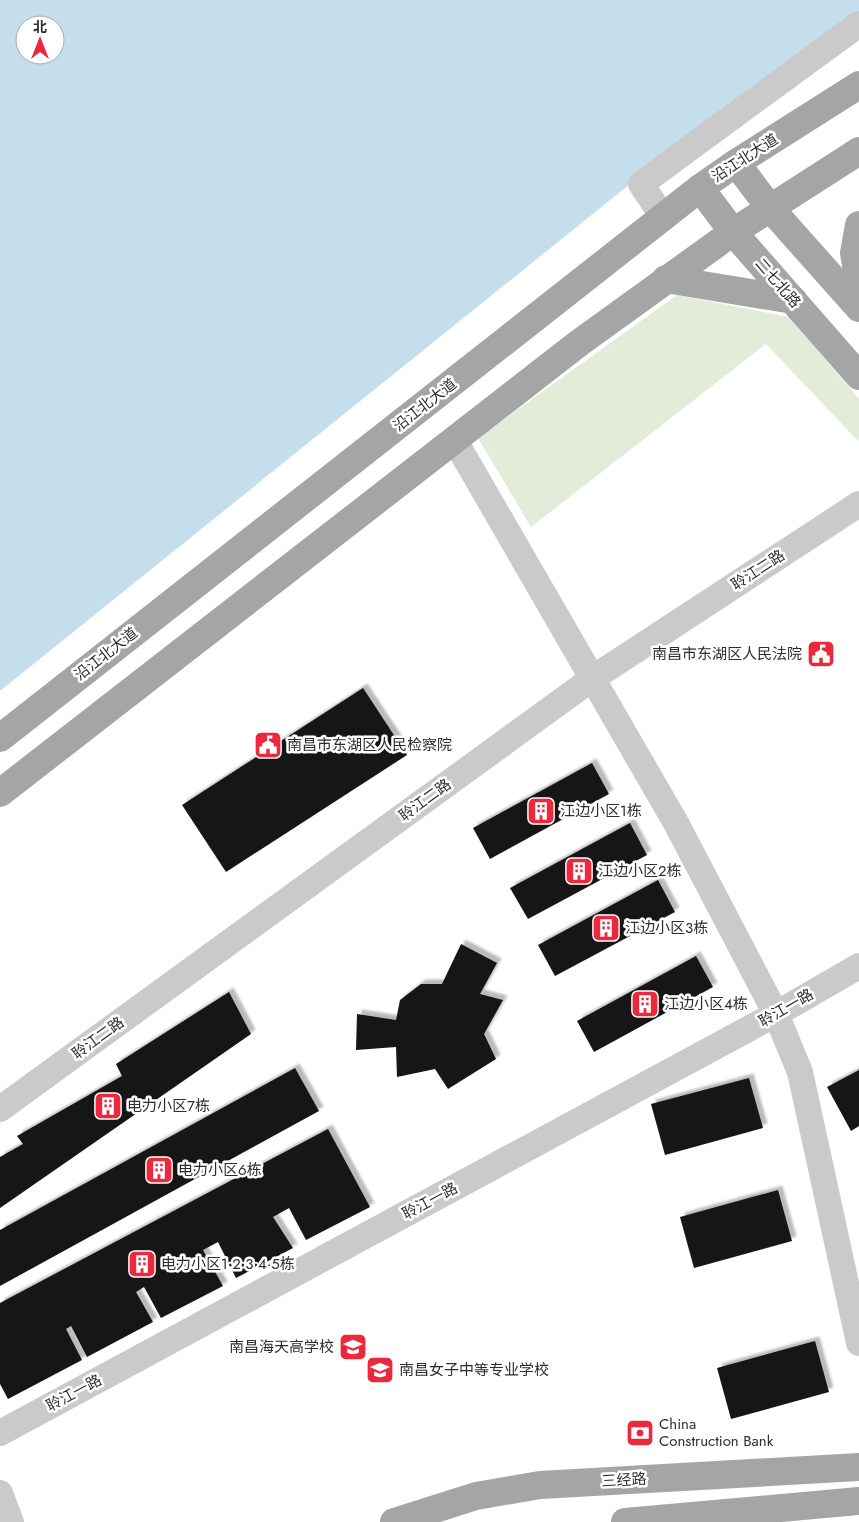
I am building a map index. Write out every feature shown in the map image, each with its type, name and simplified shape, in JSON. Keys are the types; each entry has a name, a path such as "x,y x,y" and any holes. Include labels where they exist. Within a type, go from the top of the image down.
{"main road":[{"name":"沿江北大道","path":"0,738 700,188 859,85"},
{"path":"0,793 579,343 733,232 859,151"},
{"path":"736,163 770,208 859,308"},
{"name":"二七北路","path":"700,188 733,232 859,376"},
{"path":"859,225 854,253 859,282"},
{"path":"666,280 793,300"},
{"name":"三经路","path":"394,1522 476,1496 540,1485 859,1467"},
{"path":"625,1522 859,1501"}],"street":[{"path":"664,217 641,184 859,24"},
{"path":"454,439 676,823 776,1014 800,1072 859,1343"},
{"name":"聆江二路","path":"0,1109 593,678 859,504"},
{"name":"聆江一路","path":"0,1433 776,1014 859,966"},
{"path":"0,1493 11,1522"}],"green space":[{"path":"677,295 789,317 859,399 859,442 766,344 531,527 478,438"}],"water":[{"path":"0,0 859,0 859,13 630,184 0,691"}],"building":[{"path":"363,688 407,755 226,872 182,805"},
{"name":"江边小区1栋","path":"592,763 609,794 490,859 473,828"},
{"name":"江边小区2栋","path":"630,823 647,855 528,919 510,888"},
{"name":"江边小区3栋","path":"658,880 675,912 555,976 538,945"},
{"path":"461,944 497,963 480,994 503,1000 484,1034 496,1059 448,1089 435,1069 397,1077 396,1047 356,1050 357,1014 396,1020 400,1000 421,984 442,984"},
{"name":"江边小区4栋","path":"696,956 713,987 594,1052 577,1021"},
{"name":"电力小区7栋","path":"229,992 251,1034 0,1208 0,1157 23,1144 17,1136 122,1076 116,1064"},
{"name":"电力小区6栋","path":"295,1068 319,1111 0,1286 0,1230"},
{"path":"859,1070 859,1126 851,1131 827,1087"},
{"path":"749,1078 763,1128 665,1155 651,1104"},
{"name":"电力小区1·2·3·4·5栋","path":"328,1129 370,1207 306,1240 289,1208 273,1217 293,1248 236,1278 218,1242 203,1250 223,1286 161,1318 144,1287 136,1292 153,1322 87,1357 71,1326 66,1329 82,1360 8,1399 0,1384 0,1303"},
{"path":"778,1190 792,1241 694,1268 680,1217"},
{"path":"815,1341 829,1392 731,1419 717,1368"}],"place":[{"name":"南昌市东湖区人民法院","path":"821,654"},
{"name":"南昌市东湖区人民检察院","path":"268,745"},
{"name":"江边小区1栋","path":"541,811"},
{"name":"江边小区2栋","path":"579,871"},
{"name":"江边小区3栋","path":"606,928"},
{"name":"江边小区4栋","path":"645,1004"},
{"name":"电力小区7栋","path":"108,1106"},
{"name":"电力小区6栋","path":"159,1170"},
{"name":"电力小区1·2·3·4·5栋","path":"142,1264"},
{"name":"南昌海天高学校","path":"353,1347"},
{"name":"南昌女子中等专业学校","path":"380,1370"},
{"name":"China Construction Bank","path":"640,1433"}]}
